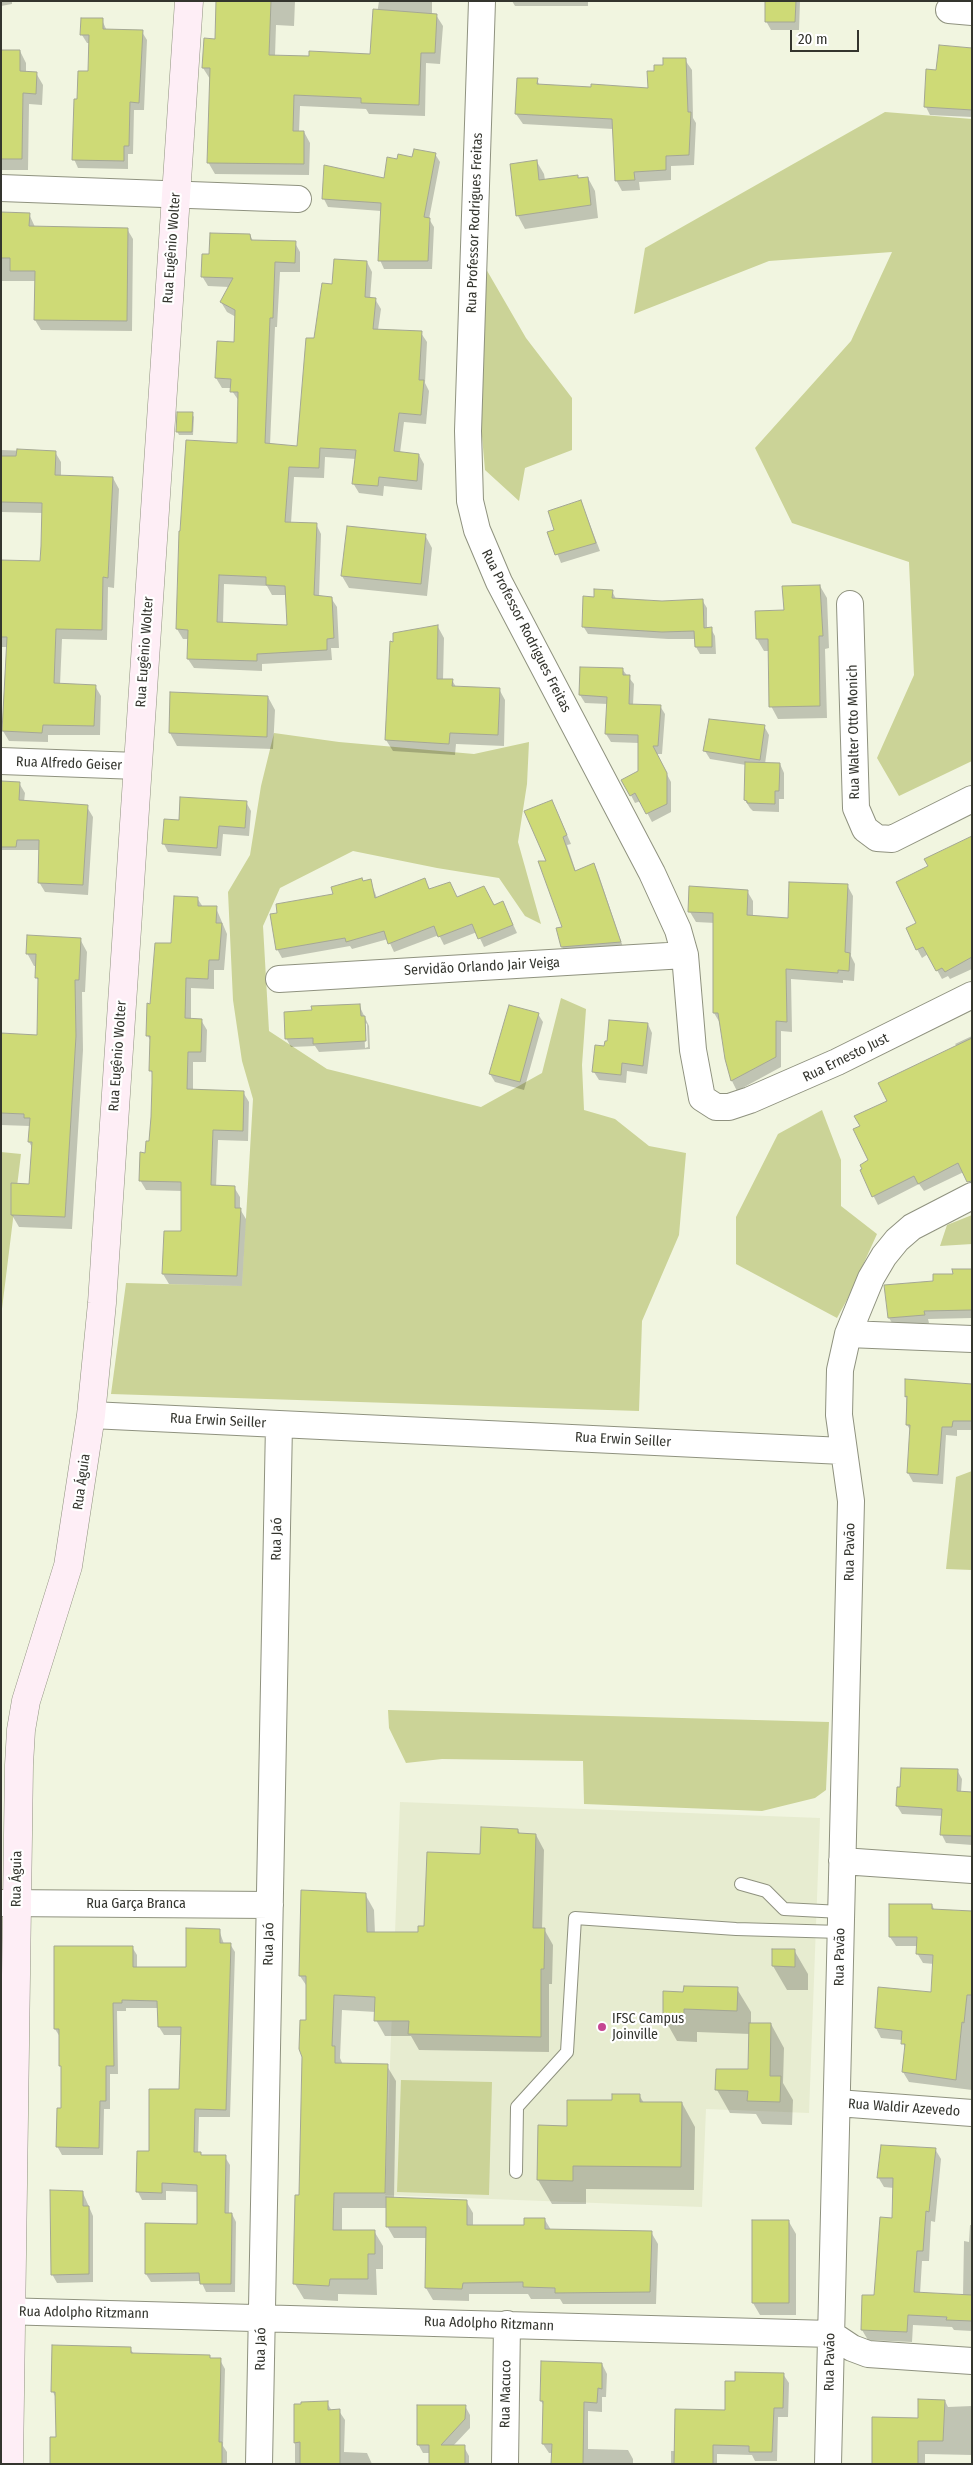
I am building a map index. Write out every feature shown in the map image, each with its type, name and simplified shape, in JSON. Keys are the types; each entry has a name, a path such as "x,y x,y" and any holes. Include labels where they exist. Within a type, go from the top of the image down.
{"street":[{"name":"Rua Eugênio Wolter","path":"102,1303 189,1"},
{"name":"Rua Professor Rodrigues Freitas","path":"482,1 468,431 470,502 477,530 499,582 652,872 678,930 685,955 697,1078 702,1098 716,1107"},
{"path":"1,188 298,199"},
{"name":"Rua Walter Otto Monich","path":"850,604 856,808 865,829 877,838 892,839 972,799"},
{"name":"Rua Alfredo Geiser","path":"1,761 138,766"},
{"name":"Servidão Orlando Jair Veiga","path":"279,979 685,955"},
{"name":"Rua Ernesto Just","path":"716,1107 729,1107 793,1083 972,995"},
{"path":"843,1451 838,1391 848,1334 871,1278 897,1240 930,1217 972,1196"},
{"name":"Rua Águia","path":"9,2464 6,2311 9,1903 21,1730 26,1701 68,1566 91,1415 102,1303"},
{"path":"848,1334 972,1339"},
{"name":"Rua Erwin Seiller","path":"91,1415 843,1451"},
{"name":"Rua Jaó","path":"259,2464 279,1424"},
{"name":"Rua Pavão","path":"828,2464 851,1501 850,1479 843,1451"},
{"path":"842,1861 972,1870"},
{"name":"Rua Garça Branca","path":"9,1903 270,1905"},
{"name":"Rua Waldir Azevedo","path":"837,2104 972,2113"},
{"name":"Rua Adolpho Ritzmann","path":"6,2311 831,2334"},
{"name":"Rua Macuco","path":"505,2464 507,2324"},
{"path":"831,2334 852,2348 868,2354 972,2362"}],"lane":[{"path":"742,1884 766,1891 784,1909 841,1922"},
{"path":"516,2172 517,2107 567,2052 574,1918 736,1929 841,1922"}],"shaded area":[{"name":"IFSC Campus Joinville","path":"400,1802 820,1818 809,2113 706,2109 702,2207 385,2195"}],"green space":[{"path":"885,112 972,119 972,761 899,796 877,758 914,675 909,562 792,523 755,448 851,341 892,252 769,261 634,314 645,248"},
{"path":"482,262 526,338 572,398 572,450 525,468 519,501 485,470 480,414"},
{"path":"274,733 339,742 474,754 529,742 527,784 518,842 541,924 525,916 499,878 353,851 280,888 263,926 269,1031 327,1069 481,1107 542,1073 561,998 586,1009 582,1065 584,1110 615,1119 649,1146 686,1153 679,1235 642,1321 639,1411 111,1394 126,1283 242,1286 253,1099 242,1061 233,1000 228,892 250,855 261,786"},
{"path":"822,1110 841,1160 841,1206 877,1234 837,1318 736,1264 736,1217 778,1134"},
{"path":"1,1152 21,1154 1,1317"},
{"path":"972,1215 972,1244 940,1246 947,1225"},
{"path":"972,1471 972,1570 946,1569 956,1477"},
{"path":"388,1710 829,1722 826,1790 815,1798 762,1811 584,1804 583,1761 442,1759 406,1763 389,1728"},
{"path":"401,2080 492,2082 489,2195 397,2192"}],"building":[{"path":"216,1 271,1 269,55 309,56 309,51 370,54 373,9 437,14 435,53 421,53 419,105 361,103 361,98 294,95 293,131 304,131 304,164 207,163 210,68 202,68 204,38 215,39"},
{"path":"765,1 796,1 795,22 765,22"},
{"path":"81,18 103,18 103,29 143,30 139,103 130,102 129,146 124,146 124,161 72,160 74,99 77,99 78,71 88,71 89,35 80,35"},
{"path":"939,45 972,48 972,110 924,107 926,69 936,70"},
{"path":"1,50 20,50 20,71 37,72 36,94 23,93 22,159 1,159"},
{"path":"663,58 686,58 688,112 691,112 689,155 666,156 666,170 634,172 635,180 615,181 612,119 515,114 517,78 538,78 537,84 591,87 591,84 648,88 647,71 654,71 654,65 663,65"},
{"path":"414,149 436,153 424,217 430,218 428,261 378,261 381,203 322,199 324,165 384,178 387,157 397,159 398,154 412,157"},
{"path":"537,160 539,180 578,175 578,178 588,177 591,205 516,216 510,164"},
{"path":"1,212 30,213 29,226 128,228 127,321 34,320 35,271 10,271 10,258 1,258"},
{"path":"210,233 250,234 251,240 296,241 295,263 275,262 273,318 270,318 265,443 297,446 306,338 314,338 322,283 332,284 334,259 367,261 365,297 376,298 373,329 422,331 419,380 424,380 421,415 399,413 394,451 419,454 417,481 379,477 378,486 352,484 356,450 320,448 319,468 289,467 285,522 317,523 314,595 332,597 334,638 327,639 327,650 257,654 257,661 187,659 188,630 176,629 179,531 186,440 237,443 238,392 230,392 231,379 215,378 217,341 234,342 235,310 220,302 233,278 201,277 202,254 209,254","holes":["219,575 266,577 266,585 285,586 287,625 217,622"]},
{"path":"177,412 193,412 192,432 176,432"},
{"path":"17,449 56,451 55,475 113,477 108,578 103,577 102,630 56,629 54,683 96,685 94,726 43,725 42,733 2,731 7,637 1,637 1,560 40,561 41,546 42,503 1,502 1,456 16,456"},
{"path":"581,500 596,543 555,555 547,532 554,530 548,511"},
{"path":"347,526 426,534 421,584 341,576"},
{"path":"820,585 823,636 819,636 820,706 769,707 768,639 756,639 755,611 784,610 782,586"},
{"path":"594,589 613,590 612,598 662,601 703,599 704,628 712,627 712,647 695,647 694,631 662,632 582,627 583,596 594,597"},
{"path":"438,625 437,679 453,679 452,686 500,688 498,735 450,733 449,744 385,740 390,641 393,642 393,633"},
{"path":"580,667 623,668 623,675 630,675 629,704 661,705 658,746 653,746 667,773 667,804 646,814 635,793 630,796 621,780 638,771 638,735 605,734 607,697 579,695"},
{"path":"170,692 268,696 267,737 169,733"},
{"path":"709,719 765,725 760,760 703,751"},
{"path":"745,762 780,763 779,791 775,791 775,804 747,803 744,800"},
{"path":"1,781 20,782 19,800 88,805 83,885 38,883 39,840 17,840 16,847 1,847"},
{"path":"180,797 247,801 245,828 219,826 217,848 162,844 164,819 179,820"},
{"path":"552,800 567,835 563,837 575,871 594,863 621,942 561,947 556,928 562,927 538,861 546,861 524,811"},
{"path":"972,836 972,957 945,972 942,968 936,971 923,947 916,950 906,928 916,923 896,882 928,866 924,859"},
{"path":"362,878 363,881 371,879 375,898 425,878 429,889 450,882 457,897 484,886 494,905 503,901 513,925 478,939 472,924 438,937 434,926 388,944 384,931 346,942 345,938 276,950 270,914 277,913 276,904 333,894 331,887"},
{"path":"789,882 848,884 845,952 850,953 849,971 838,970 838,973 786,969 787,1022 776,1021 776,1057 731,1081 725,1059 718,1013 713,1013 713,913 688,912 689,886 748,890 747,915 788,918"},
{"path":"174,896 198,897 198,906 217,906 216,923 222,923 219,960 209,960 208,979 186,978 185,1018 202,1019 201,1052 188,1052 187,1089 244,1091 243,1131 213,1130 211,1185 235,1186 235,1208 241,1208 237,1276 162,1274 164,1231 181,1231 181,1182 139,1181 140,1152 145,1153 146,1141 149,1141 151,1117 152,1071 149,1071 150,1036 146,1036 147,1003 150,1004 155,943 171,943"},
{"path":"27,935 81,938 79,980 75,980 76,1036 65,1217 11,1215 11,1183 29,1184 32,1142 28,1142 30,1118 24,1118 24,1114 1,1113 1,1033 37,1035 38,978 35,978 36,954 26,954"},
{"path":"360,1004 361,1016 365,1016 366,1041 313,1044 313,1038 285,1039 284,1012 312,1010 311,1006"},
{"path":"509,1005 539,1013 520,1082 489,1074"},
{"path":"609,1020 648,1023 643,1066 622,1063 621,1075 592,1072 595,1045 604,1046 605,1041 607,1041"},
{"path":"972,1038 972,1181 967,1182 958,1163 918,1184 914,1176 872,1197 860,1170 862,1169 860,1165 868,1160 853,1129 860,1126 854,1116 887,1101 878,1083"},
{"path":"952,1269 972,1269 972,1310 924,1311 925,1315 888,1318 884,1285 933,1281 933,1274 953,1274"},
{"path":"905,1379 972,1384 972,1421 953,1421 952,1427 942,1427 938,1475 907,1473 910,1425 906,1425 907,1396 905,1397"},
{"path":"901,1768 958,1769 957,1791 972,1792 972,1836 940,1835 942,1809 896,1806"},
{"path":"481,1827 518,1829 518,1833 536,1834 533,1928 545,1928 544,1969 541,1969 541,2037 408,2034 409,2021 374,2021 375,1997 334,1995 332,2046 335,2046 335,2063 388,2064 385,2193 334,2193 333,2230 375,2230 375,2254 368,2254 368,2279 330,2279 329,2286 293,2284 295,2195 299,2195 302,2057 299,2049 300,2020 306,2020 306,1976 299,1976 301,1890 366,1893 367,1932 418,1932 418,1926 424,1926 427,1852 480,1854"},
{"path":"889,1904 932,1904 932,1909 972,1911 972,1995 967,1995 956,2080 902,2072 905,2044 901,2044 902,2031 875,2028 878,1987 931,1992 933,1955 916,1954 917,1937 889,1937"},
{"path":"186,1928 220,1929 220,1943 231,1943 226,2110 195,2109 194,2152 201,2152 201,2155 226,2155 225,2213 232,2213 231,2284 200,2284 199,2273 145,2274 145,2223 197,2224 197,2185 162,2183 162,2193 136,2192 137,2151 149,2151 149,2089 179,2089 181,2027 158,2027 157,2001 122,2000 122,2003 113,2003 114,2066 106,2066 106,2101 100,2101 99,2148 56,2147 57,2108 61,2108 61,2066 59,2066 59,2029 54,2029 54,1946 133,1946 133,1967 186,1967"},
{"path":"772,1949 795,1949 795,1967 772,1966"},
{"path":"684,1986 738,1987 737,2011 684,2009 684,2019 663,2018 663,1991 683,1992"},
{"path":"749,2023 771,2023 770,2076 781,2076 780,2102 747,2101 748,2091 715,2090 716,2069 748,2069"},
{"path":"612,2094 640,2094 640,2102 682,2102 681,2167 573,2166 573,2181 537,2180 538,2125 567,2126 567,2100 612,2100"},
{"path":"881,2145 936,2148 929,2212 926,2211 923,2251 917,2251 914,2292 972,2295 972,2321 946,2320 947,2317 908,2315 907,2332 861,2330 862,2295 874,2295 880,2217 892,2218 893,2178 877,2178"},
{"path":"50,2190 83,2191 83,2206 89,2206 89,2274 51,2275"},
{"path":"386,2197 467,2200 467,2225 524,2225 524,2218 545,2218 545,2229 652,2231 650,2292 555,2293 555,2288 523,2287 523,2282 463,2283 462,2289 425,2288 426,2227 386,2227"},
{"path":"752,2220 789,2220 789,2303 752,2303"},
{"path":"52,2345 131,2347 131,2353 210,2355 210,2358 221,2358 219,2442 222,2442 222,2464 50,2464 50,2437 56,2437 55,2392 51,2392"},
{"path":"541,2361 602,2363 602,2389 598,2388 597,2403 584,2402 583,2464 551,2464 552,2444 542,2444 543,2401 540,2401"},
{"path":"735,2372 784,2373 783,2408 774,2408 772,2452 749,2452 749,2446 713,2445 713,2464 674,2464 675,2409 725,2410 725,2381 735,2381"},
{"path":"918,2399 945,2400 943,2441 918,2441 918,2464 872,2464 872,2417 918,2418"},
{"path":"328,2401 328,2410 340,2409 340,2464 300,2464 300,2442 294,2443 294,2404"},
{"path":"417,2405 466,2405 465,2419 441,2445 465,2445 465,2464 429,2464 429,2445 417,2445"}],"place":[{"name":"IFSC Campus Joinville","path":"602,2027"}]}
